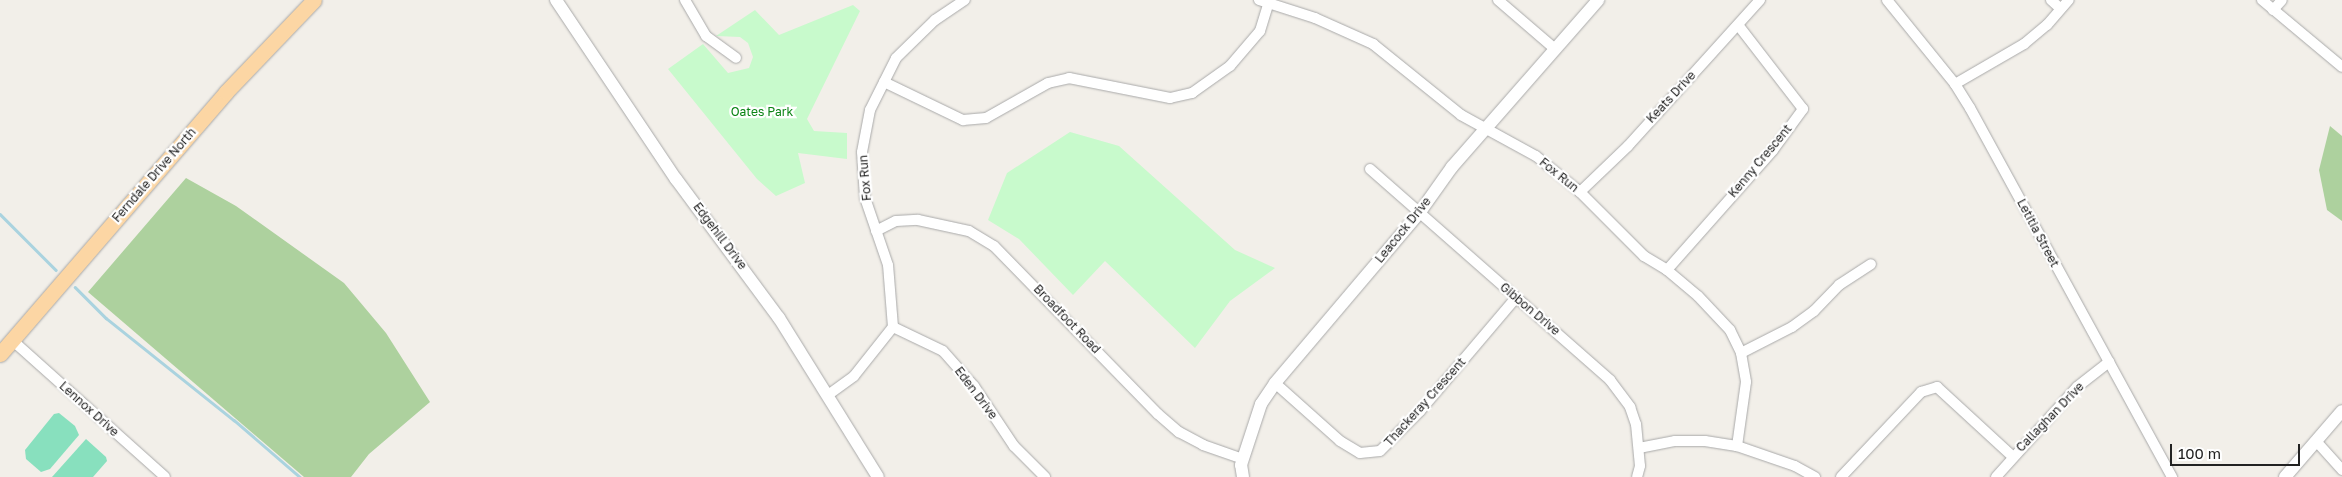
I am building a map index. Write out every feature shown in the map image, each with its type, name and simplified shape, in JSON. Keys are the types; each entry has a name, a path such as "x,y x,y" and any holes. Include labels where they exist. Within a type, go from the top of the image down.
{"main road":[{"name":"Ferndale Drive North","path":"0,354 226,92 314,0"}],"street":[{"name":"Edgehill Drive","path":"556,0 676,179 741,262 828,394 878,477"},
{"path":"685,0 706,36 736,58"},
{"name":"Fox Run","path":"893,327 888,265 865,198 862,152 870,110 896,58 935,20 965,0"},
{"path":"1498,0 1555,49"},
{"name":"Leacock Drive","path":"1243,477 1243,459 1261,404 1275,383 1420,212 1452,167 1598,0"},
{"name":"Keats Drive","path":"1580,192 1628,146 1760,0"},
{"name":"Letitia Street","path":"1887,0 1955,84 2033,219 2172,477"},
{"path":"2051,0 2061,9"},
{"path":"1955,84 2024,44 2069,0"},
{"path":"2262,0 2342,67"},
{"path":"2273,10 2282,0"},
{"path":"884,82 963,120 986,118 1048,83 1069,78 1170,98 1192,93 1230,66 1260,31 1264,1"},
{"name":"Fox Run","path":"1264,1 1316,18 1373,44 1461,115 1536,156 1580,192 1644,256 1667,270 1730,330 1741,353 1746,382 1737,446"},
{"name":"Kenny Crescent","path":"1667,270 1773,150 1803,109 1738,25"},
{"name":"Gibbon Drive","path":"1370,170 1420,212 1515,299 1610,380 1630,407 1639,448 1637,477"},
{"name":"Broadfoot Road","path":"876,231 896,221 918,220 969,231 994,246 1165,420 1203,445 1243,459"},
{"path":"1741,353 1792,327 1814,311 1839,285 1871,264"},
{"name":"Thackeray Crescent","path":"1275,383 1340,441 1360,453 1380,451 1420,411 1515,299"},
{"path":"828,394 854,376 893,327"},
{"name":"Eden Drive","path":"893,327 942,351 974,386 1014,446 1045,477"},
{"name":"Lennox Drive","path":"12,340 165,477"},
{"name":"Callaghan Drive","path":"1996,477 2012,456 2077,387 2109,362"},
{"path":"1841,477 1921,392 1937,387 2012,456"},
{"path":"2284,477 2342,412"},
{"path":"1639,448 1685,441 1737,446 1795,466 1815,477"},
{"path":"2316,441 2342,470"}],"green space":[{"name":"Oates Park","path":"853,5 860,11 807,119 814,131 847,133 847,159 798,153 805,183 776,196 757,179 668,69 703,44 728,73 749,68 753,57 748,43 740,37 716,36 755,10 779,35"},
{"path":"2330,126 2342,136 2342,221 2327,210 2319,170"},
{"path":"1070,132 1119,146 1235,250 1275,268 1230,301 1195,348 1105,261 1073,295 1019,239 988,220 1007,173"},
{"path":"186,178 236,206 344,283 386,333 430,402 369,454 351,477 304,477 88,292"},
{"path":"59,413 75,426 79,435 50,469 41,472 26,459 25,450 54,414"},
{"path":"86,439 106,457 107,461 93,477 52,477"}],"waterway":[{"path":"0,214 56,270"},
{"path":"75,287 106,318 234,420 300,477"}]}
